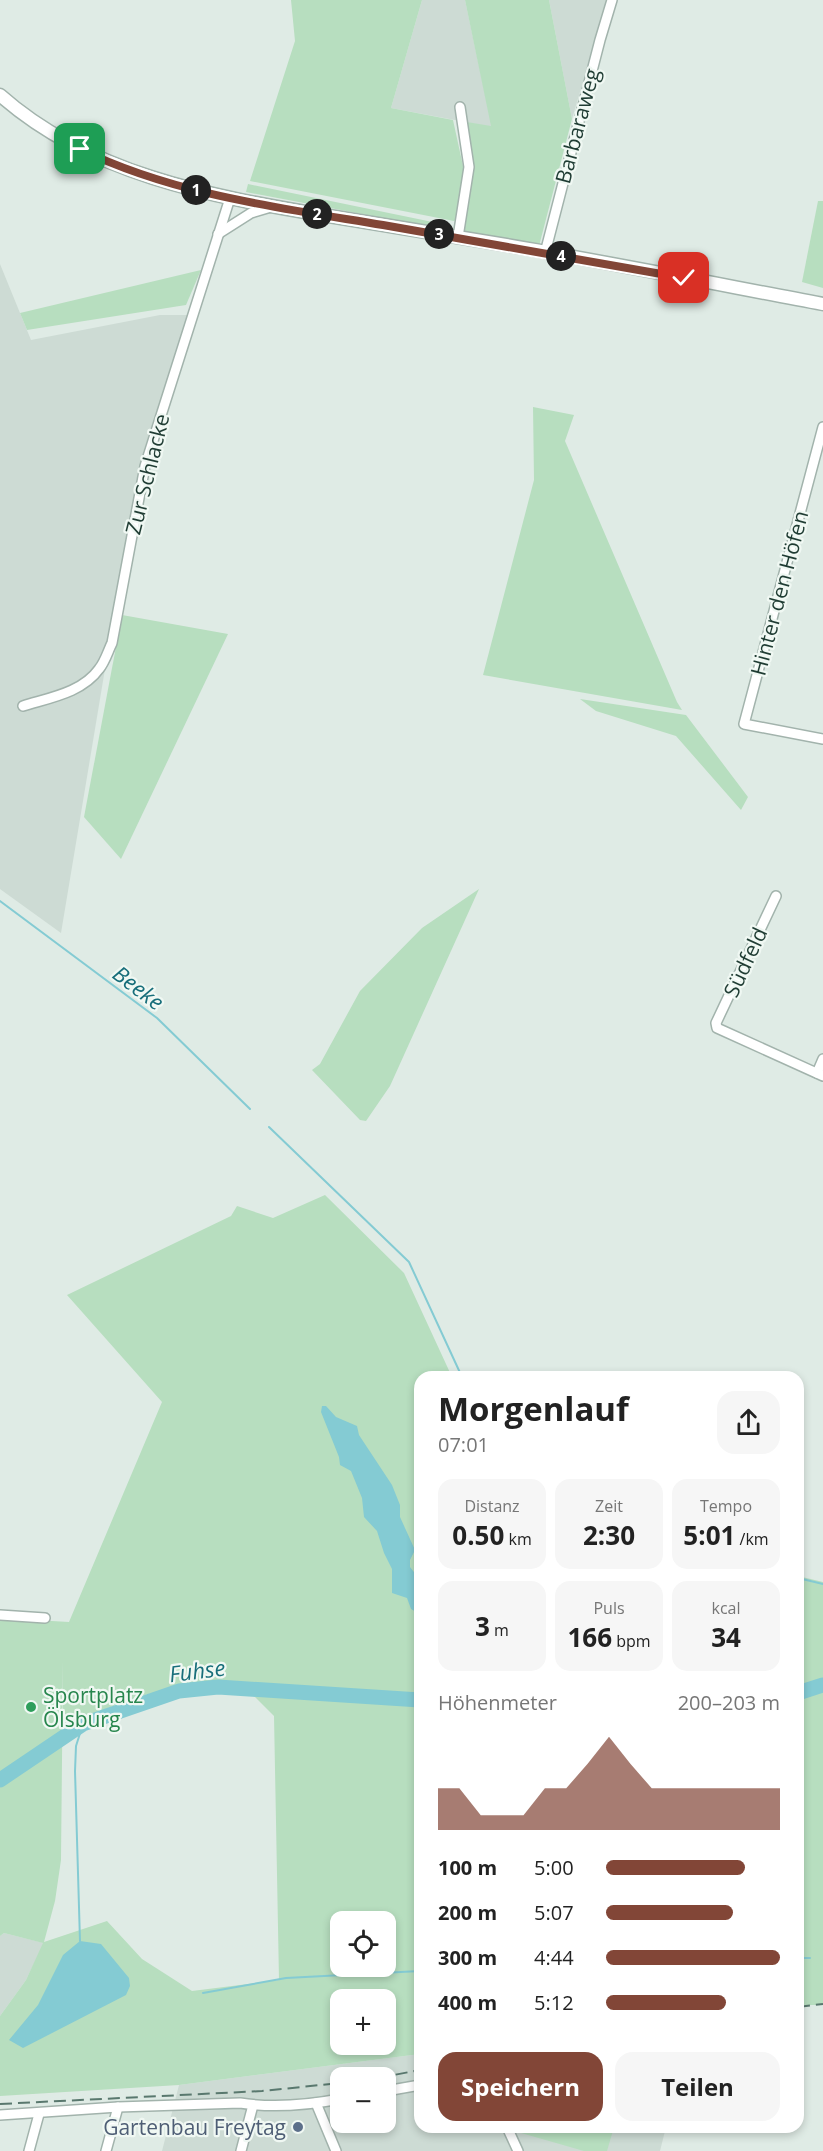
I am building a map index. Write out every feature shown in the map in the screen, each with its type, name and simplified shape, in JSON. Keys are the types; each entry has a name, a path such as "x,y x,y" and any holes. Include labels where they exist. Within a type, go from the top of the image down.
{"street":[{"name":"Barbaraweg","path":"545,253 612,0"},
{"path":"0,94 42,126 98,158 156,180 272,206 458,237 823,304"},
{"path":"458,237 469,167 460,107"},
{"name":"Zur Schlacke","path":"23,706 67,693 85,682 99,670 112,643 144,466 230,198"},
{"path":"218,234 251,213 272,206"},
{"name":"Hinter den Höfen","path":"823,427 744,724 823,739"},
{"name":"Südfeld","path":"776,896 716,1023 717,1028 820,1074"},
{"path":"820,1074 823,1059"},
{"path":"0,1615 45,1618"},
{"path":"396,2089 414,2086"},
{"path":"0,2115 118,2107 240,2103 253,2105 330,2101"},
{"path":"316,2103 336,2151"},
{"path":"241,2151 253,2105"},
{"path":"106,2151 118,2107"},
{"path":"29,2151 39,2114"},
{"path":"510,2133 518,2151"}],"shaded area":[{"path":"422,0 465,0 492,127 391,108"},
{"path":"549,0 607,0 572,119"},
{"path":"0,264 31,340 160,315 188,315 139,465 61,933 0,889"},
{"path":"4,1933 44,1943 26,1980 0,2016 0,1936"},
{"path":"414,2055 414,2133 664,2133 660,2151 162,2151 179,2085"}],"green space":[{"path":"291,0 422,0 391,108 453,120 464,178 457,218 454,221 250,181 295,41"},
{"path":"465,0 549,0 572,119 539,246 461,231 473,169 467,122 491,126"},
{"path":"248,184 452,226 441,229 246,192"},
{"path":"818,201 823,201 823,288 802,282"},
{"path":"201,270 186,305 27,330 20,313"},
{"path":"533,407 574,415 565,441 682,710 483,675 534,480"},
{"path":"122,615 228,634 121,859 84,817"},
{"path":"580,699 686,715 748,797 741,810 676,736 596,711"},
{"path":"479,889 390,1086 366,1121 360,1120 312,1070 320,1064 360,991 422,928"},
{"path":"325,1195 404,1273 449,1371 414,1371 414,2055 179,2085 0,2096 0,2016 26,1980 43,1943 4,1933 0,1936 0,1618 69,1622 162,1402 67,1295 231,1216 237,1206 273,1218","holes":["63,1660 63,1730 104,1709 150,1694 173,1688 219,1683 242,1684 274,1716 279,1980 192,1991 142,1959 107,1921 44,1942 55,1901 61,1860"]},
{"path":"804,1577 823,1582 823,2005 804,2005"},
{"path":"521,2133 612,2133 607,2151 584,2151"}],"water":[{"path":"322,1406 326,1406 336,1417 357,1426 359,1435 392,1485 400,1505 400,1517 414,1548 410,1567 414,1572 414,1611 411,1609 407,1598 392,1593 392,1569 377,1531 364,1517 362,1498 351,1471 340,1465 321,1412"},
{"path":"80,1941 101,1944 129,1978 130,1986 126,1995 23,2048 9,2040 38,2005 63,1955"}],"waterway":[{"name":"Beeke","path":"0,901 157,1018 250,1109"},
{"name":"Beeke","path":"269,1127 409,1262 459,1371"},
{"name":"Beeke","path":"804,1579 823,1584"},
{"name":"Fuhse","path":"804,1691 823,1685"},
{"name":"Fuhse","path":"0,1780 83,1724 179,1691 218,1687 414,1700"},
{"path":"80,1941 75,1771 76,1746 83,1724"},
{"path":"804,1958 810,1958"},
{"path":"203,1993 286,1978 414,1971"}],"railway":[{"path":"804,2006 823,2004"},
{"path":"396,2075 414,2071"},
{"path":"0,2104 262,2091 330,2084"}],"place":[{"name":"Sportplatz Ölsburg","path":"31,1707"},
{"name":"Gartenbau Freytag","path":"298,2127"}],"route":[{"path":"80,149 136,173 230,198 684,278"}]}
